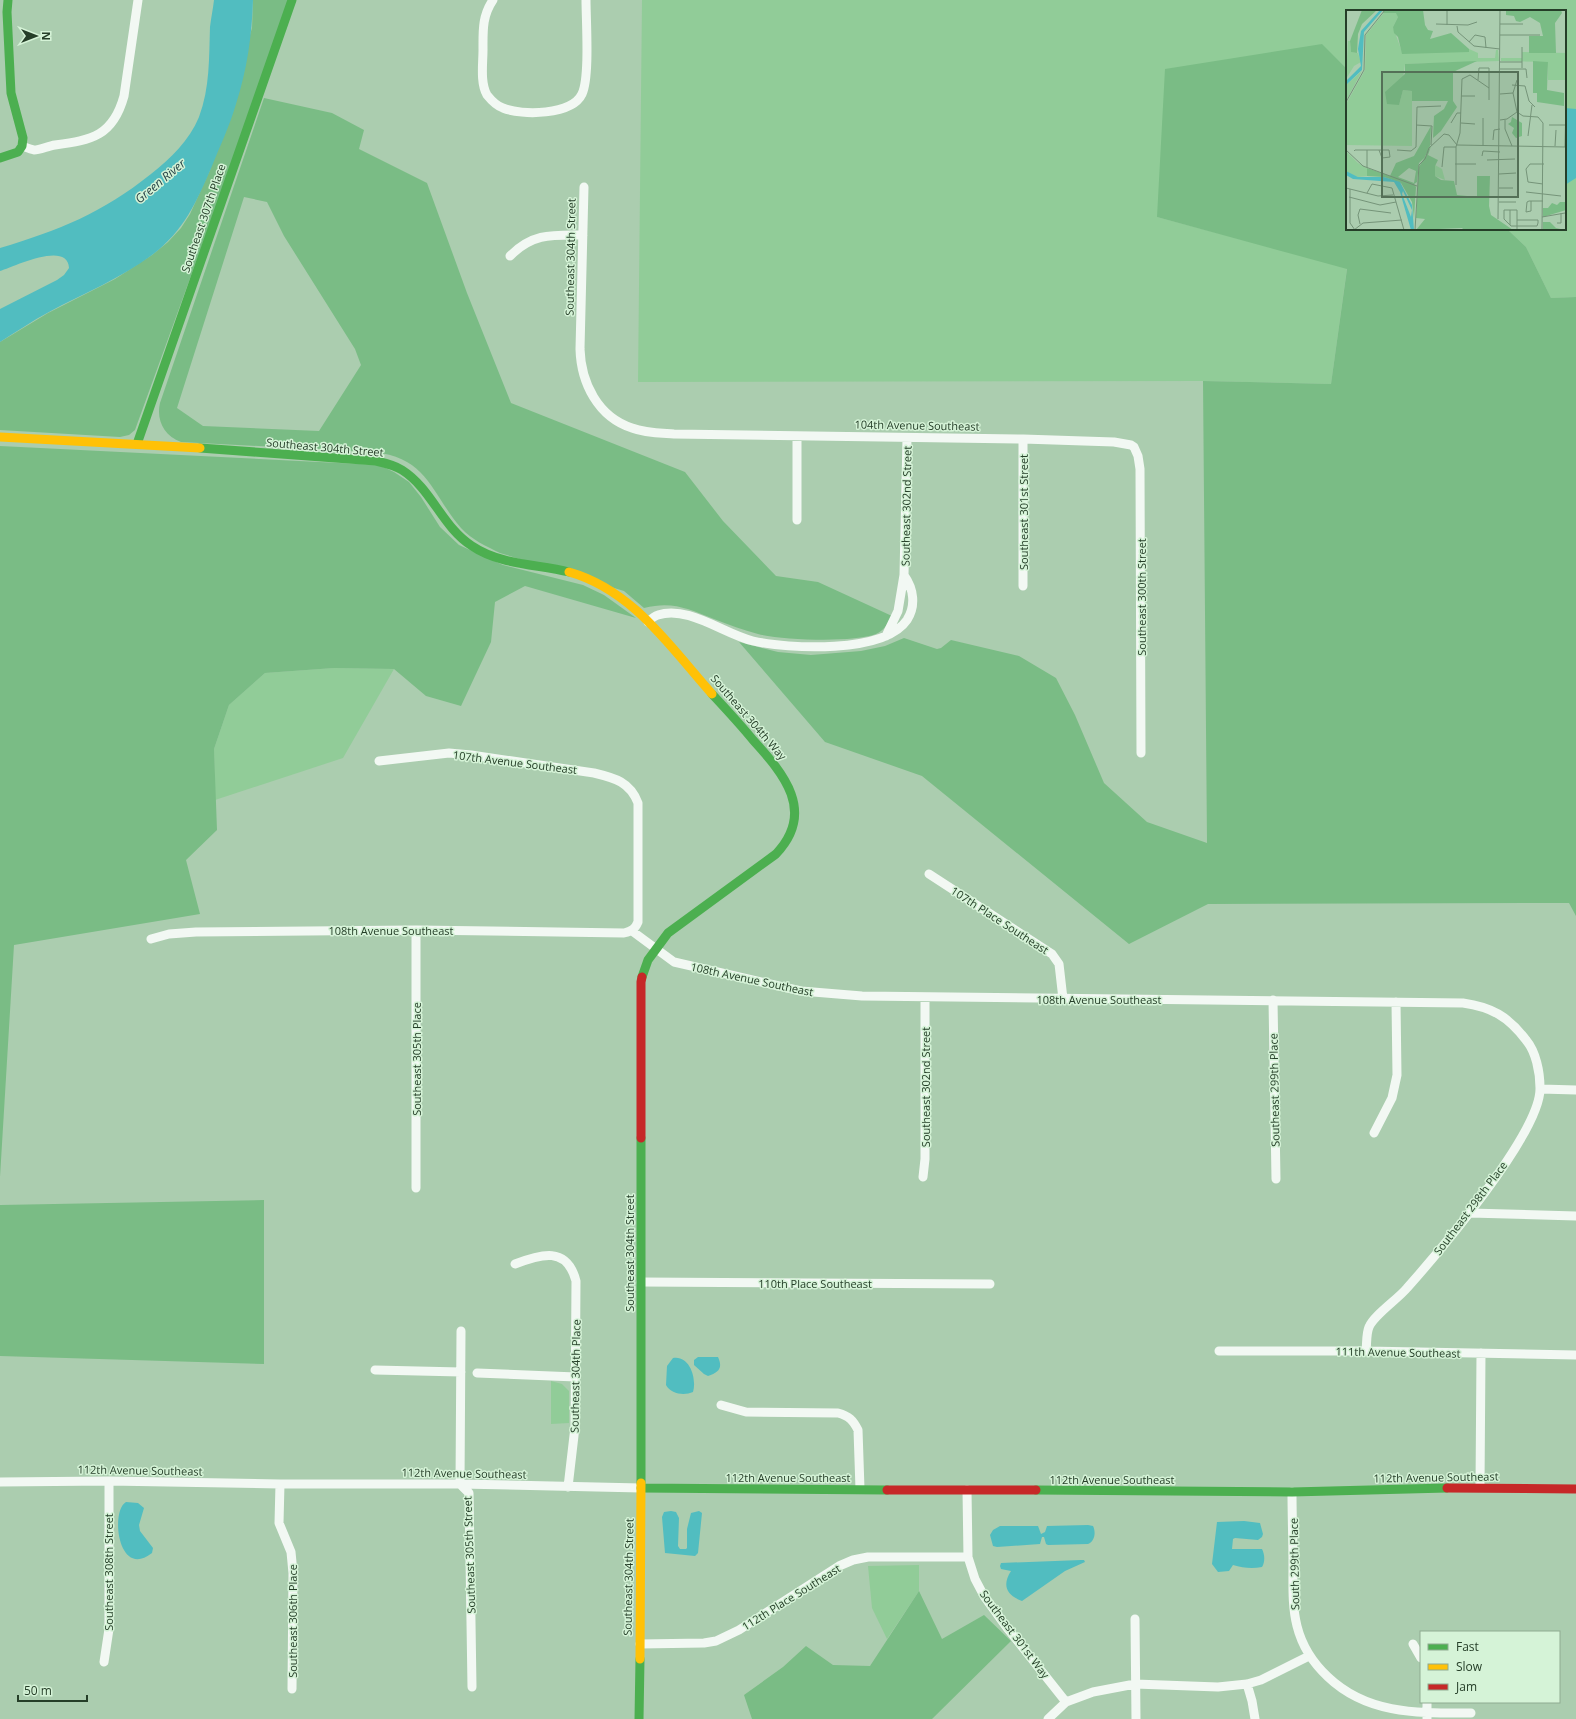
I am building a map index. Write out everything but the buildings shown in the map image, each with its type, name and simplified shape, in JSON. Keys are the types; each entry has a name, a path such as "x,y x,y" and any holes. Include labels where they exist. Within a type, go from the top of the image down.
{"street":[{"path":"0,158 18,152 22,146 23,138 11,94 6,12 8,0"},
{"path":"22,146 34,150 73,143 99,134 113,123 120,109 124,96 138,0"},
{"name":"Southeast 307th Place","path":"137,444 292,0"},
{"path":"493,0 484,21 484,89 490,98 503,108 518,111 551,111 570,106 581,96 586,77 586,0"},
{"name":"Southeast 304th Street","path":"584,187 581,361 585,379 596,400 605,412 617,421 631,428 644,432 702,434"},
{"path":"510,256 526,243 537,238 583,235"},
{"name":"104th Avenue Southeast","path":"702,434 1023,439 1114,442 1131,445"},
{"path":"797,436 797,520"},
{"path":"0,437 137,444"},
{"name":"Southeast 302nd Street","path":"886,636 898,611 904,575 907,438"},
{"name":"Southeast 301st Street","path":"1023,439 1023,586"},
{"name":"Southeast 304th Street","path":"137,444 376,461 394,466 406,473 416,482 443,520 473,547 487,554 568,573 597,582 615,593 648,622"},
{"name":"Southeast 300th Street","path":"1131,445 1138,453 1140,469 1141,753"},
{"name":"Southeast 302nd Street","path":"886,636 902,627 909,617 913,603 913,595 904,575"},
{"path":"648,622 657,615 669,613 686,614 733,635 752,641 791,646 859,644 874,641 886,636"},
{"name":"Southeast 304th Way","path":"648,622 774,763 788,784 793,798 794,811 793,824 788,838 776,854 668,933 655,949"},
{"name":"107th Avenue Southeast","path":"379,761 449,753 580,770 608,776 629,787 638,803 638,922 632,931"},
{"name":"107th Place Southeast","path":"929,874 1052,954 1059,964 1062,999"},
{"name":"108th Avenue Southeast","path":"151,938 178,933 196,932 416,930 617,933 632,931"},
{"name":"Southeast 305th Place","path":"416,930 416,1188"},
{"path":"632,931 655,949"},
{"name":"Southeast 304th Street","path":"639,1719 641,1488 641,992 644,971 648,960 655,949"},
{"name":"108th Avenue Southeast","path":"655,949 674,962 801,992 862,996 1463,1003 1481,1006 1492,1010 1507,1020 1521,1033 1533,1048"},
{"name":"Southeast 302nd Street","path":"923,1177 925,1159 925,997"},
{"name":"Southeast 299th Place","path":"1273,1000 1276,1179"},
{"path":"1374,1132 1392,1098 1397,1075 1396,1002"},
{"name":"Southeast 298th Place","path":"1366,1351 1367,1333 1371,1323 1406,1290 1470,1213 1524,1134 1536,1109 1541,1089 1533,1048"},
{"path":"1541,1089 1576,1090"},
{"path":"1470,1213 1576,1216"},
{"name":"Southeast 304th Place","path":"515,1264 531,1258 553,1256 565,1259 570,1266 576,1281 575,1427 568,1487"},
{"name":"110th Place Southeast","path":"641,1282 990,1284"},
{"name":"Southeast 305th Street","path":"461,1331 460,1484 469,1493 472,1687"},
{"name":"111th Avenue Southeast","path":"1219,1351 1366,1351 1576,1355"},
{"path":"1480,1487 1481,1353"},
{"path":"375,1370 461,1372"},
{"path":"477,1373 576,1377"},
{"path":"721,1405 746,1412 838,1413 846,1415 854,1421 858,1430 860,1489"},
{"name":"112th Avenue Southeast","path":"0,1482 109,1481 280,1484 460,1484 641,1488 1292,1492 1480,1487 1576,1489"},
{"name":"Southeast 308th Street","path":"104,1662 109,1629 109,1481"},
{"name":"Southeast 306th Place","path":"280,1484 279,1523 291,1552 293,1573 292,1689"},
{"name":"Southeast 301st Way","path":"968,1490 968,1556 972,1571 984,1596 1008,1629 1066,1702"},
{"name":"South 299th Place","path":"1292,1492 1292,1594 1294,1611 1300,1636 1309,1656 1320,1670 1355,1697 1390,1708 1427,1716 1471,1713"},
{"name":"112th Place Southeast","path":"640,1644 704,1643 716,1641 739,1630 839,1566 853,1560 900,1556 968,1556"},
{"path":"1135,1619 1136,1719"},
{"path":"1412,1644 1420,1656"},
{"path":"1048,1719 1066,1702 1093,1692 1136,1684 1218,1687 1247,1684 1261,1680 1309,1656"},
{"path":"1247,1684 1255,1719"},
{"path":"1427,1703 1427,1716"}],"green space":[{"path":"253,0 291,0 135,430 129,435 120,437 0,430 0,342 48,313 115,279 152,255 168,242 181,228 190,214 210,170 252,28"},
{"path":"642,0 1576,0 1576,297 1551,298 1526,247 1508,230 1566,230 1566,10 1346,10 1346,68 1321,44 1157,217 1347,268 1331,384 1203,381 638,382"},
{"path":"1322,44 1346,68 1346,230 1508,230 1526,247 1551,298 1576,297 1576,916 1569,903 1208,904 1129,944 922,776 825,742 739,642 778,652 811,655 861,651 885,646 904,638 937,649 941,648 951,640 1019,656 1056,678 1075,715 1104,783 1147,822 1207,843 1203,381 1331,384 1347,269 1157,217 1165,69"},
{"path":"264,98 332,113 364,130 359,149 427,183 467,293 511,403 685,472 723,521 776,576 818,582 892,616 886,626 876,634 851,639 817,640 783,638 758,634 680,607 664,605 644,608 624,591 500,553 479,542 461,528 426,479 417,469 406,461 374,452 181,442 170,436 163,427 159,415 160,403","holes":["244,197 267,202 284,236 355,349 361,365 319,431 203,426 177,408"]},
{"path":"0,446 379,465 394,472 409,482 421,497 440,527 459,545 503,565 583,585 604,595 636,618 525,586 495,602 491,642 461,706 426,696 394,669 334,668 265,673 229,705 214,749 217,830 186,860 200,914 14,945 0,1177"},
{"path":"334,668 394,669 343,758 215,800 214,749 229,705 265,673"},
{"path":"264,1200 264,1364 0,1356 0,1205"},
{"path":"551,1381 562,1384 569,1391 569,1423 551,1424"},
{"path":"919,1565 919,1591 887,1639 872,1608 868,1566"},
{"path":"919,1591 942,1639 984,1615 1011,1641 932,1719 752,1719 744,1695 783,1667 806,1646 833,1665 870,1666"}],"water":[{"name":"Green River","path":"214,0 253,0 250,39 240,91 231,120 206,179 188,215 173,236 140,264 115,279 43,315 0,342 0,309 57,280 64,275 69,268 66,260 60,256 50,256 27,261 0,271 0,248 61,227 98,210 133,188 166,162 190,134 203,106 207,84 210,27"},
{"path":"1566,108 1576,109 1576,178 1566,184"},
{"path":"698,1357 718,1357 720,1364 719,1369 715,1373 708,1376 704,1374 694,1365 694,1360"},
{"path":"673,1358 684,1360 691,1369 694,1381 693,1392 686,1394 674,1392 666,1385 667,1366"},
{"path":"126,1502 138,1503 144,1508 139,1525 140,1531 153,1548 152,1553 140,1559 131,1558 125,1551 120,1541 118,1529 119,1518 121,1508"},
{"path":"699,1511 702,1513 698,1553 695,1556 665,1553 662,1517 664,1512 676,1512 679,1518 678,1546 680,1549 687,1548 687,1529 691,1513"},
{"path":"1244,1521 1260,1523 1263,1534 1262,1537 1258,1540 1235,1538 1233,1539 1232,1549 1262,1549 1264,1554 1264,1563 1262,1567 1248,1568 1233,1565 1229,1571 1218,1572 1212,1564 1217,1522"},
{"path":"1000,1526 1038,1526 1041,1534 1045,1532 1047,1526 1093,1526 1095,1534 1092,1541 1088,1544 1048,1545 1046,1544 1044,1537 1042,1537 1040,1544 997,1547 993,1546 990,1535 993,1530"},
{"path":"1084,1560 1085,1562 1065,1571 1022,1601 1009,1593 1006,1585 1011,1571 1001,1569 1000,1566 1001,1563"}],"traffic: fast":[{"path":"0,158 18,152 22,146 23,138 11,93 7,12 8,0"},
{"path":"137,444 292,0"},
{"path":"200,448 376,461 389,464 402,470 412,478 421,487 453,529 472,546 494,557 569,572"},
{"path":"642,977 648,960 668,933 776,854 788,838 794,823 794,808 791,794 784,780 765,753 712,694"},
{"path":"641,1138 641,1483"},
{"path":"641,1488 887,1490"},
{"path":"1036,1490 1292,1492 1447,1488"},
{"path":"639,1719 640,1659"}],"traffic: slow":[{"path":"0,437 200,448"},
{"path":"569,572 592,580 631,606 665,639 712,694"},
{"path":"640,1659 641,1483"}],"traffic: jam":[{"path":"641,1138 642,977"},
{"path":"1447,1488 1576,1489"},
{"path":"887,1490 1036,1490"}]}
